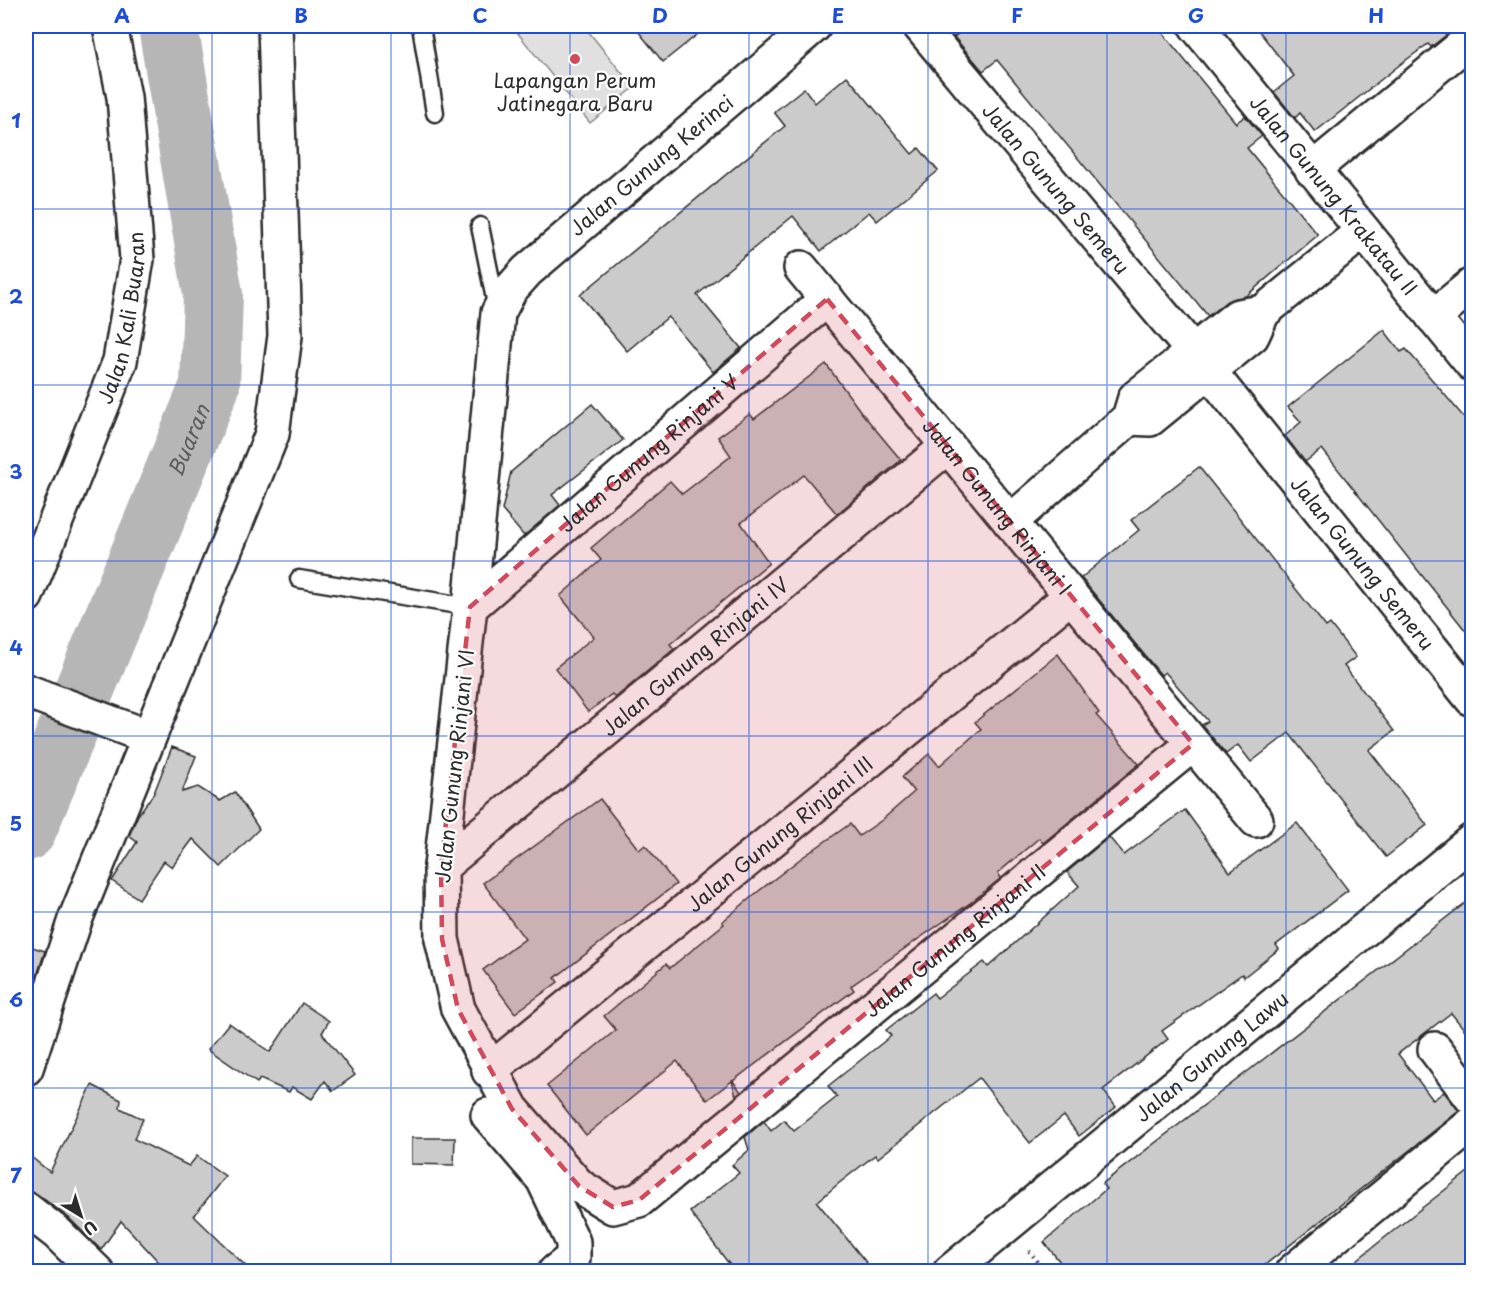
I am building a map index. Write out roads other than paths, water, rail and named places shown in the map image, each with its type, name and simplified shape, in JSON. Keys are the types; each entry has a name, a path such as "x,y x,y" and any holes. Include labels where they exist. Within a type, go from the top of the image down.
{"street":[{"name":"Jalan Kali Buaran","path":"26,596 120,361 137,259 124,97 110,26"},
{"path":"26,1068 140,734 272,434 285,336 275,26"},
{"name":"Jalan Gunung Kerinci","path":"498,313 510,290 526,271 814,26"},
{"name":"Jalan Gunung Semeru","path":"920,26 1200,361 1473,699"},
{"name":"Jalan Gunung Krakatau II","path":"1196,26 1473,364"},
{"path":"1312,170 1473,38"},
{"path":"1010,522 1129,418 1134,398 1200,361 1238,316 1263,312 1363,231"},
{"name":"Jalan Gunung Rinjani I","path":"801,268 1193,744"},
{"path":"1434,317 1473,285"},
{"name":"Jalan Gunung Rinjani V","path":"470,607 827,299"},
{"name":"Jalan Gunung Rinjani VI","path":"498,313 470,607 441,867 441,939 458,1009 489,1071 512,1109 579,1186 613,1207 639,1200"},
{"name":"Jalan Gunung Rinjani IV","path":"441,867 948,446"},
{"name":"Jalan Gunung Rinjani III","path":"489,1071 1071,596"},
{"path":"26,691 140,734"},
{"path":"1193,744 1256,820"},
{"name":"Jalan Gunung Rinjani II","path":"639,1200 1193,744"},
{"name":"Jalan Gunung Lawu","path":"950,1272 1473,841"},
{"path":"1435,1049 1473,1098"},
{"path":"488,1115 543,1179 573,1242 569,1267"},
{"path":"1292,1272 1473,1124"},
{"path":"26,1209 57,1233 97,1272"}],"lane":[{"path":"421,26 435,113"},
{"path":"480,226 498,313"},
{"path":"299,579 470,607"}],"waterway":[{"name":"Buaran","path":"26,831 210,386 213,294 168,26"}],"place":[{"name":"Lapangan Perum Jatinegara Baru","path":"575,59"}]}
